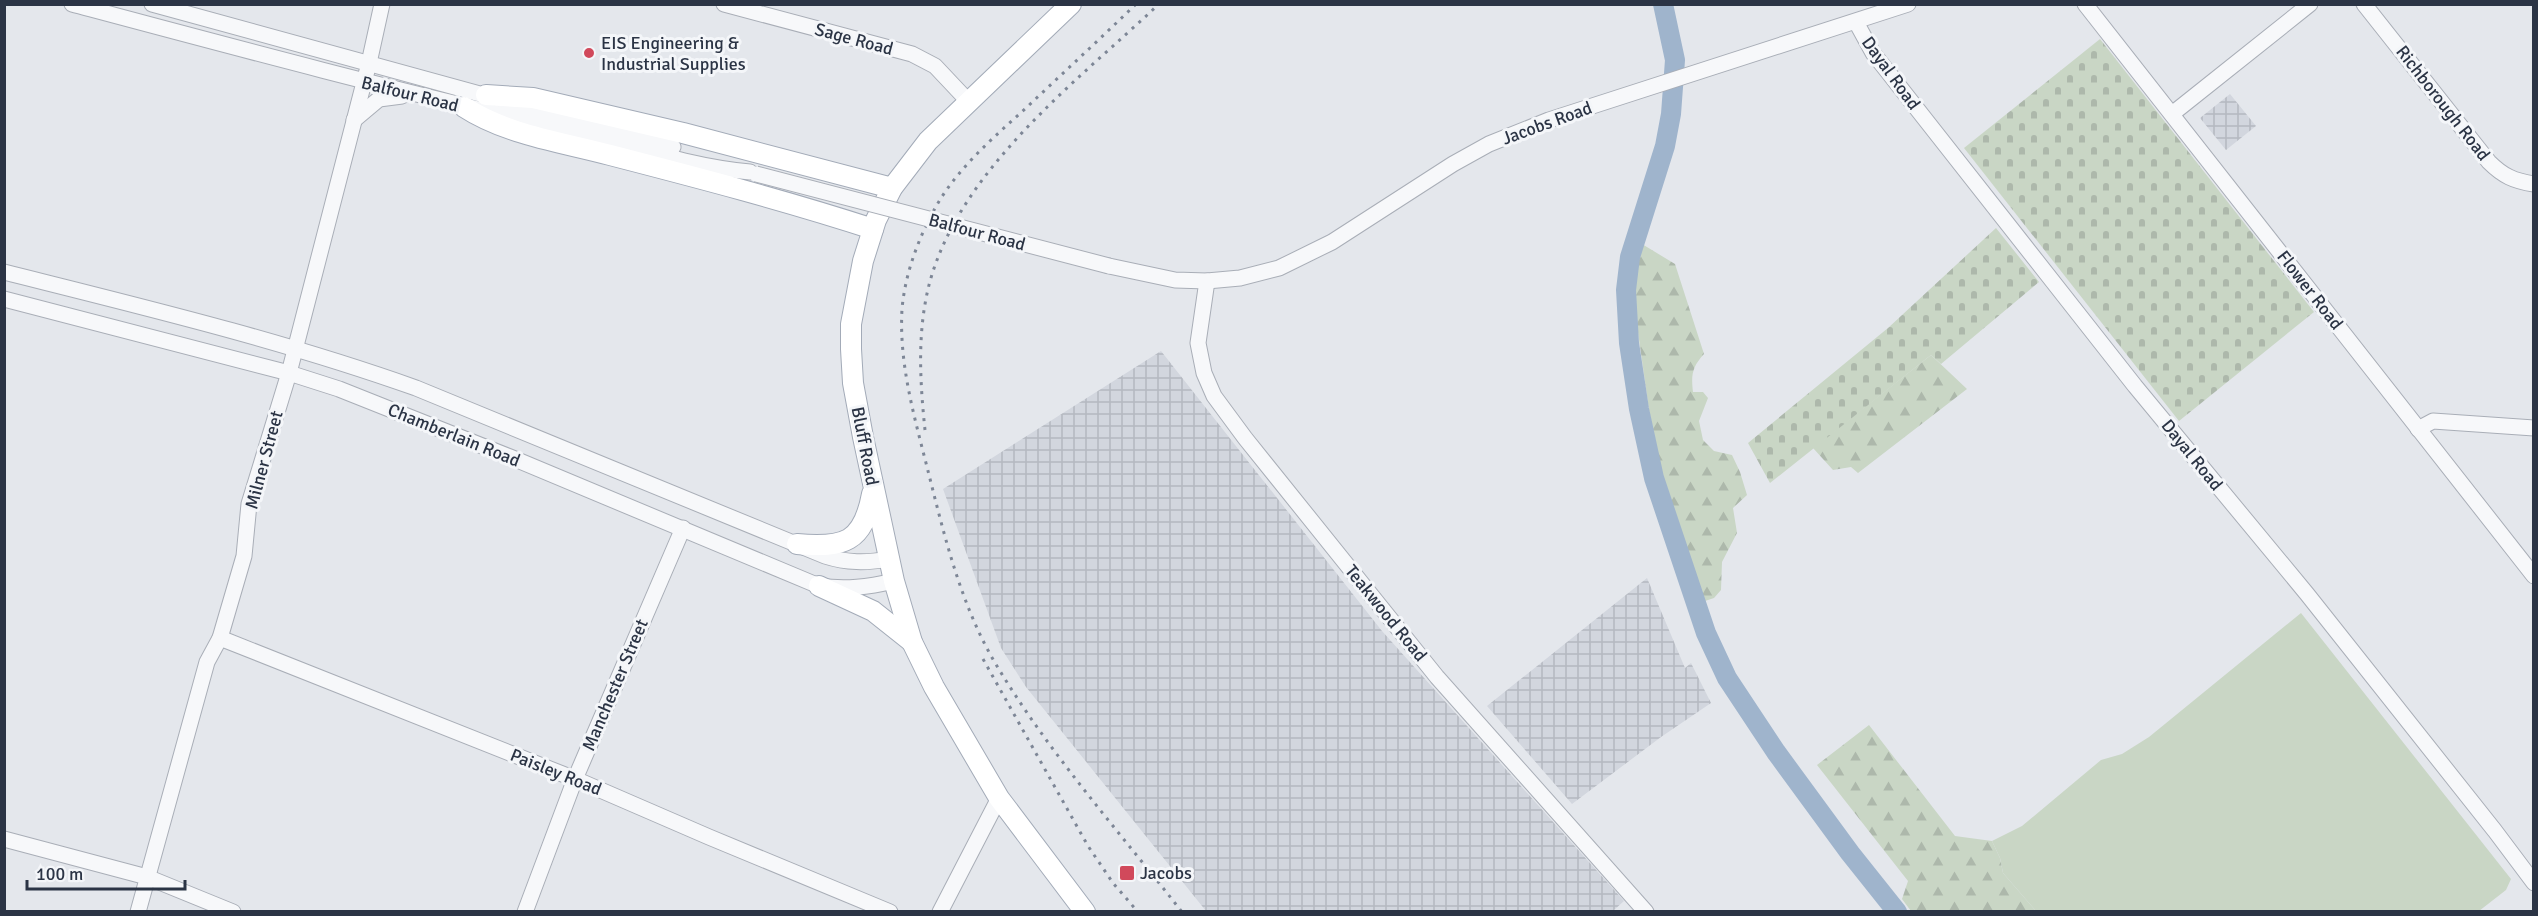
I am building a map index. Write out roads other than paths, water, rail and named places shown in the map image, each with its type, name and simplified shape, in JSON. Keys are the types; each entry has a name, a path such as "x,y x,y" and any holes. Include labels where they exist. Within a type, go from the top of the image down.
{"main road":[{"name":"Bluff Road","path":"1071,4 928,141 892,188 873,229 863,261 851,324 853,383 894,581 912,642 934,687 999,798 1085,912"},
{"path":"486,95 533,98 564,105 683,133 892,188"},
{"path":"464,107 481,118 536,136 826,213 873,229"},
{"path":"797,544 834,545 848,539 862,527 868,516 873,487"},
{"path":"819,586 873,611 912,642"}],"street":[{"name":"Balfour Road","path":"72,4 464,107 718,169 753,173"},
{"name":"Milner Street","path":"138,912 207,662 220,638 243,556 249,504 289,373 369,63 381,4"},
{"name":"Sage Road","path":"724,4 912,54 935,66 968,101"},
{"name":"Jacobs Road","path":"1207,281 1240,278 1279,268 1297,260 1332,242 1444,169 1489,144 1549,120 1908,4"},
{"name":"Flower Road","path":"2085,4 2534,576"},
{"path":"2172,114 2310,4"},
{"name":"Richborough Road","path":"2364,4 2489,162 2511,179 2534,184"},
{"name":"Balfour Road","path":"153,5 719,160 753,173 1109,266 1175,280 1207,281"},
{"path":"149,25 153,5"},
{"name":"Dayal Road","path":"1856,22 1873,53 2135,386 2307,594 2534,883"},
{"path":"354,120 379,99 423,96"},
{"name":"Chamberlain Road","path":"4,272 295,347 416,388 842,561 866,563 889,559"},
{"name":"Teakwood Road","path":"1207,281 1198,343 1204,373 1214,396 1245,438 1437,677 1646,912"},
{"name":"Chamberlain Road","path":"4,299 289,373 339,389 683,528 819,586 840,589 863,588 894,581"},
{"path":"2418,429 2433,421 2534,428"},
{"name":"Manchester Street","path":"525,912 575,778 683,528"},
{"name":"Paisley Road","path":"220,638 575,778 709,837 890,912"},
{"path":"940,912 999,798"},
{"path":"4,839 147,877 233,912"}],"waterway":[{"path":"1663,4 1675,60 1671,114 1665,146 1630,257 1626,290 1629,343 1639,409 1654,478 1706,633 1727,678 1776,752 1850,853 1897,912"}],"railway":[{"path":"1136,4 987,143 952,182 933,212 913,259 904,296 902,329 908,387 939,514 953,565 982,638 994,661 1037,727 1084,790 1182,912"},
{"path":"925,430 921,339 929,285 944,243 966,204 993,166 1024,131 1057,97 1159,4"},
{"path":"983,659 1088,846 1113,883 1138,912"}],"place":[{"name":"EIS Engineering & Industrial Supplies","path":"589,53"},
{"name":"Jacobs","path":"1127,873"}]}
